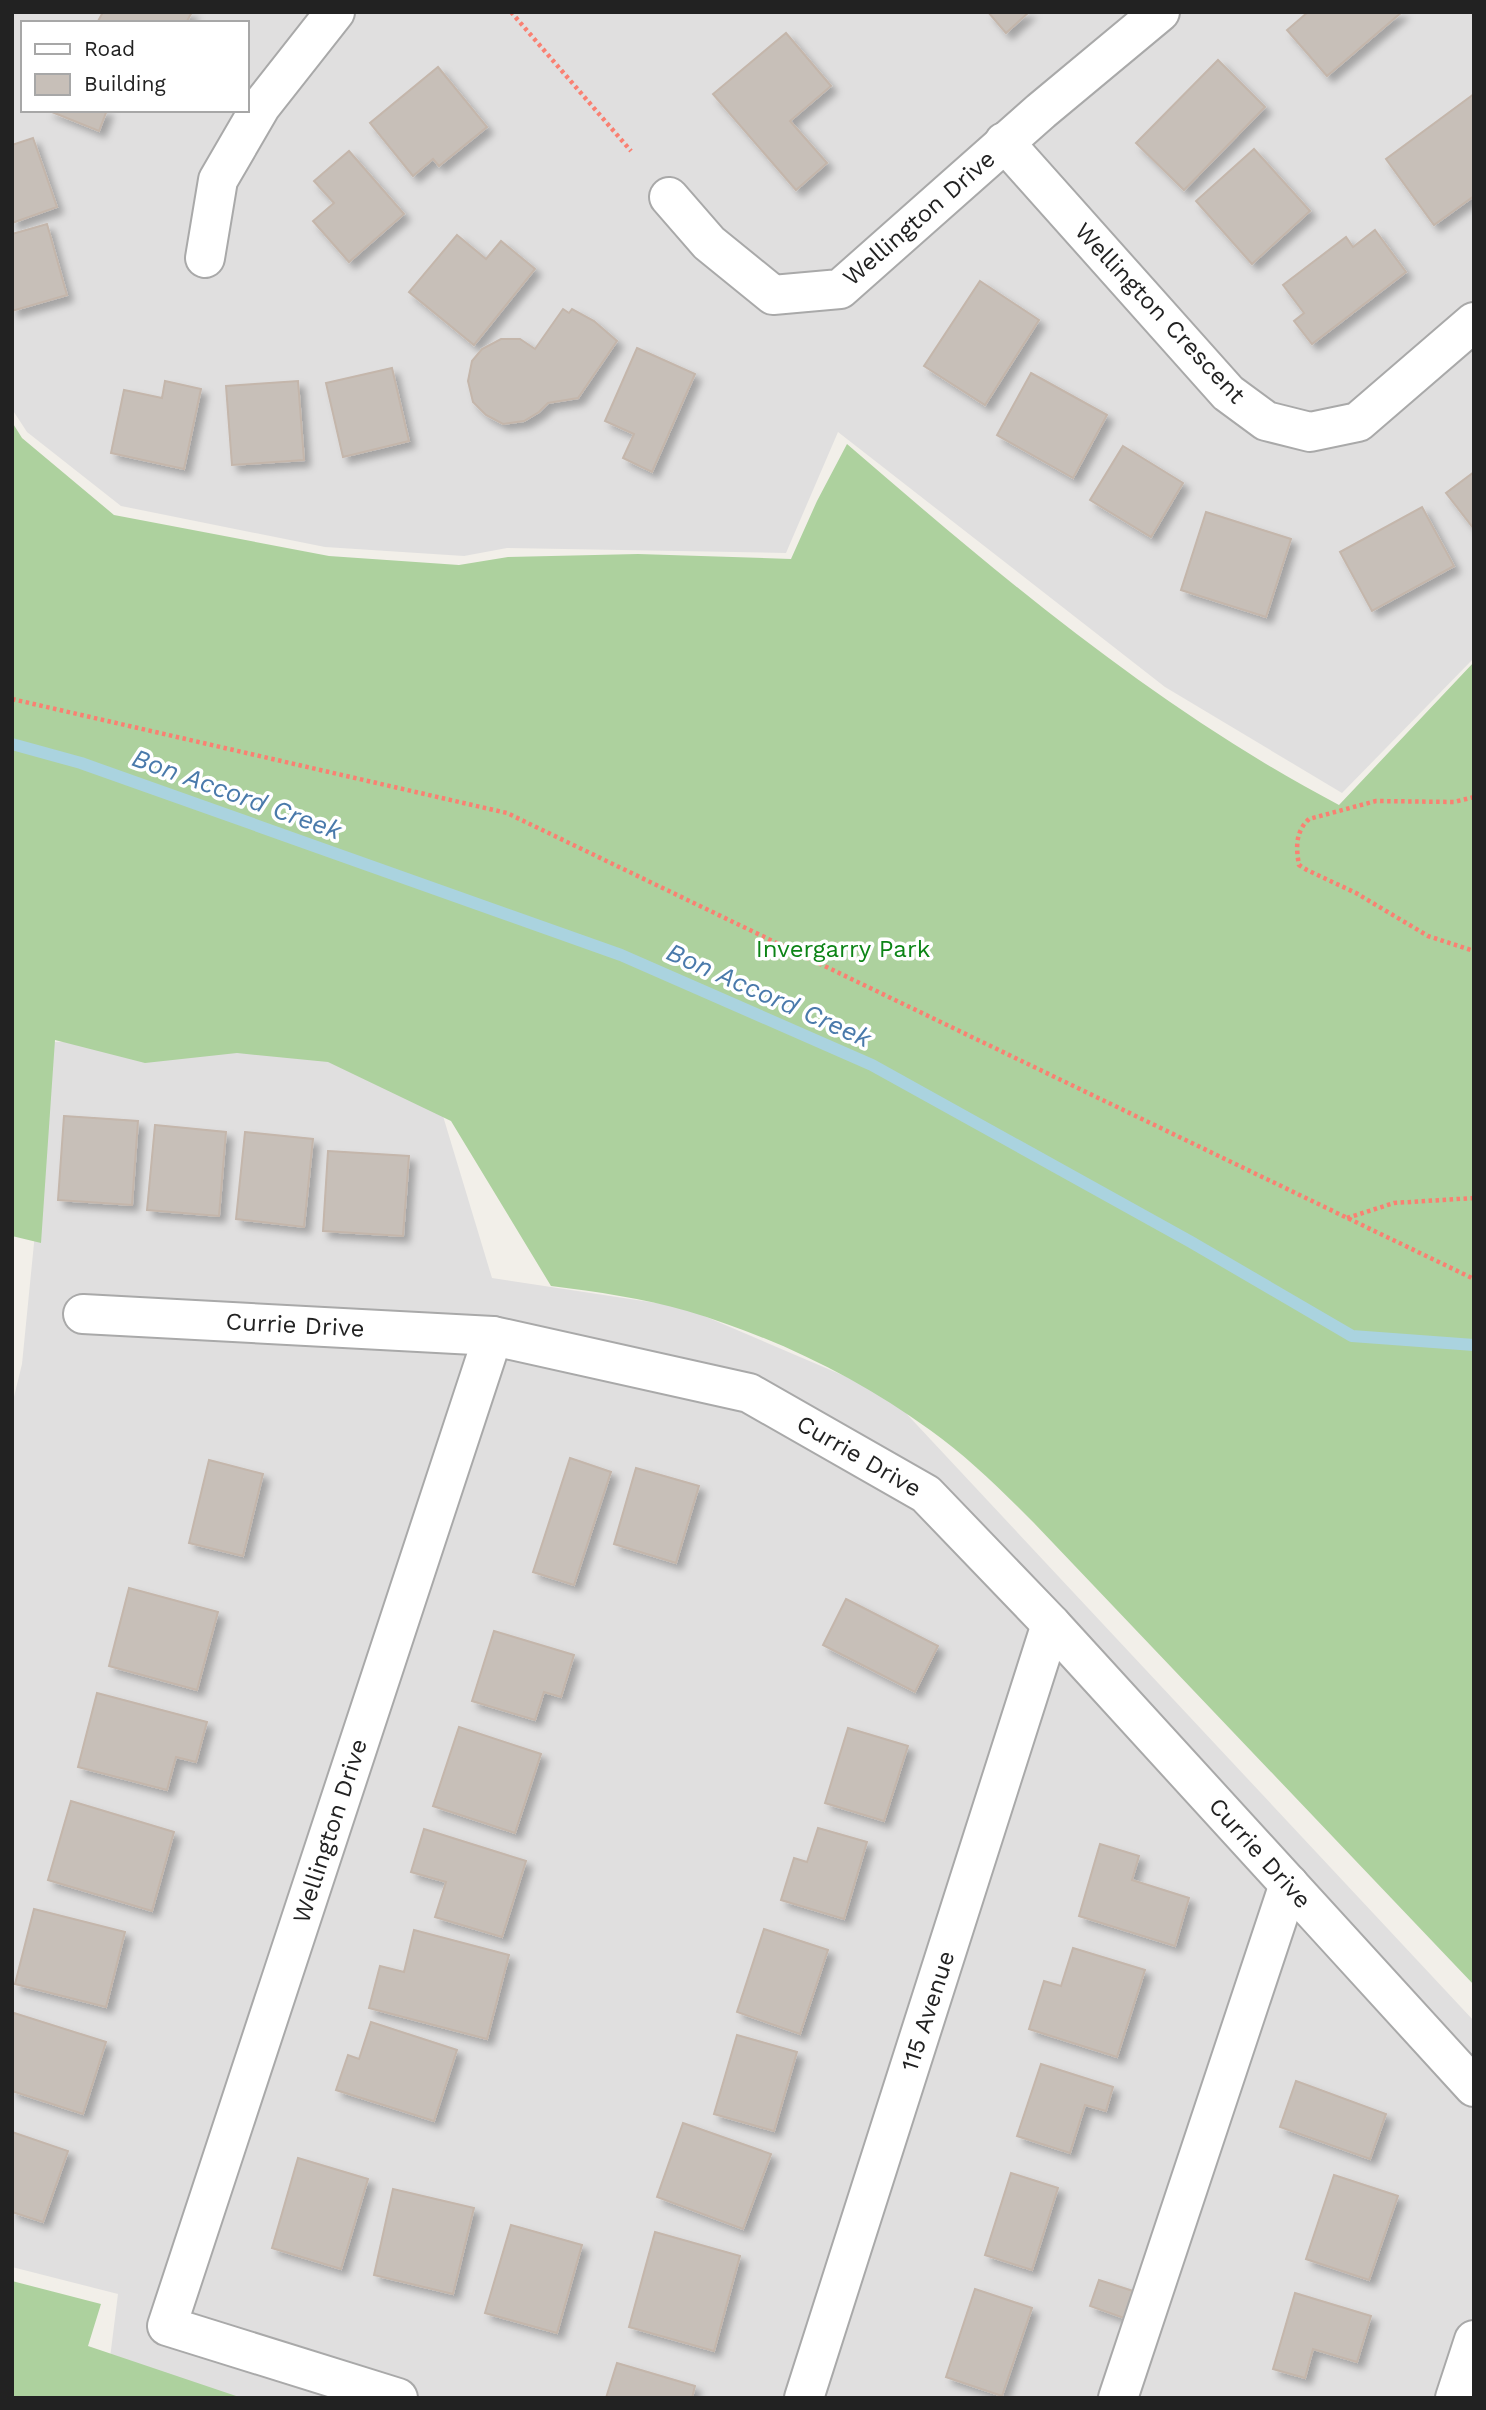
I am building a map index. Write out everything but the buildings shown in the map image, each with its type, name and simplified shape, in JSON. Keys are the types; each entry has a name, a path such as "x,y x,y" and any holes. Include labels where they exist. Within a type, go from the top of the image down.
{"street":[{"path":"205,258 218,180 261,106 335,12"},
{"name":"Wellington Drive","path":"669,197 709,243 773,295 840,289 1004,142 1160,12"},
{"name":"Wellington Crescent","path":"1004,142 1228,393 1266,421 1310,432 1358,422 1474,322"},
{"name":"Currie Drive","path":"83,1314 493,1336 749,1393 926,1494 1051,1624 1474,2087"},
{"name":"Wellington Drive","path":"398,2398 167,2326 493,1336"},
{"name":"115 Avenue","path":"804,2398 1051,1624"},
{"path":"1118,2398 1289,1884"},
{"path":"1455,2398 1474,2340"}],"path":[{"path":"511,12 631,152"},
{"path":"12,699 506,813 1474,1279"},
{"path":"1474,797 1454,802 1376,801 1309,819 1304,824 1296,844 1299,865 1307,870 1356,894 1428,936 1474,951"},
{"path":"1346,1219 1394,1203 1474,1198"}],"shaded area":[{"path":"12,12 1474,12 1474,658 1342,793 1165,687 838,432 786,553 507,548 464,556 325,547 121,506 27,432 12,409"},
{"path":"263,1038 433,1083 492,1278 683,1307 889,1395 1474,2021 1474,2398 105,2398 118,2294 12,2267 12,1405 22,1364 54,1042"}],"green space":[{"name":"Invergarry Park","path":"12,422 22,438 114,515 329,556 459,565 508,557 638,554 791,559 847,444 1023,592 1144,684 1272,768 1339,805 1474,662 1474,1985 1034,1523 958,1451 902,1411 844,1376 751,1333 654,1302 551,1286 451,1121 328,1062 237,1053 145,1063 55,1040 41,1243 12,1236"},
{"path":"12,2281 101,2304 88,2346 242,2398 12,2398"}],"waterway":[{"name":"Bon Accord Creek","path":"12,744 81,763 621,955 872,1065 1191,1242 1352,1336 1474,1345"}]}
